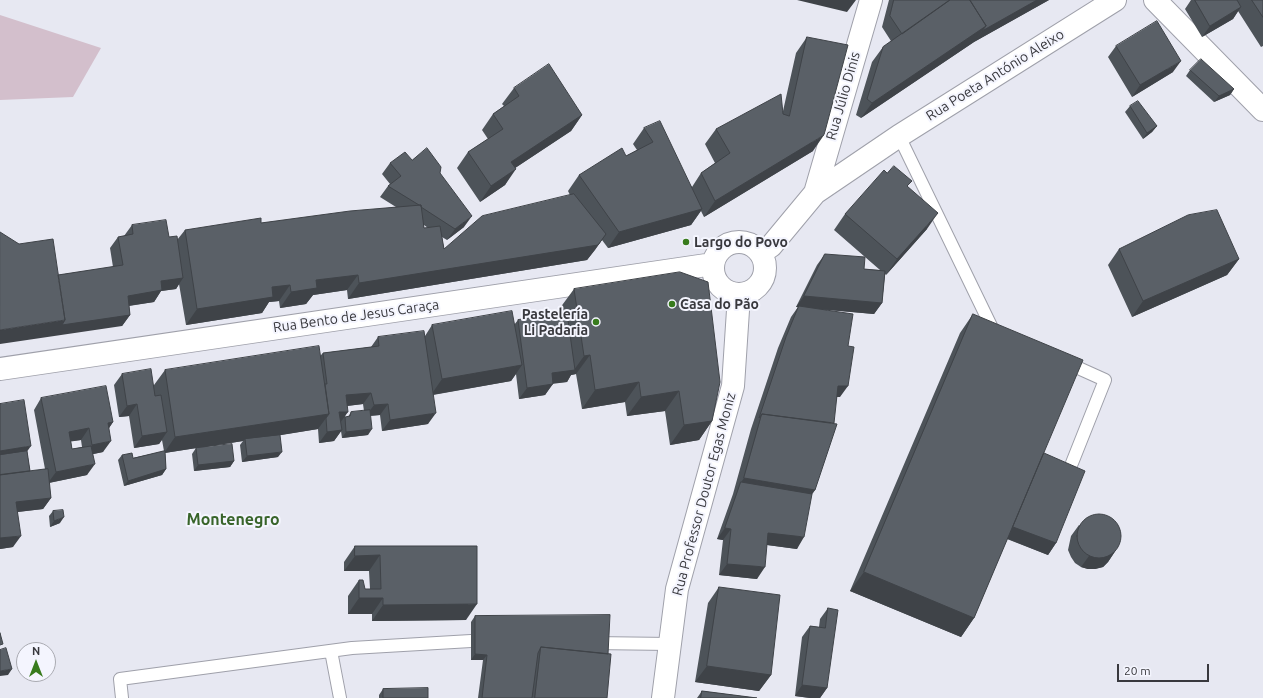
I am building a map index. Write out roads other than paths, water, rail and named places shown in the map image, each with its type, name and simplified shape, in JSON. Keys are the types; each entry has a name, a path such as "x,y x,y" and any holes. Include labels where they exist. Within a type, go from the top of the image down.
{"street":[{"name":"Rua Júlio Dinis","path":"814,193 871,0"},
{"name":"Rua Poeta António Aleixo","path":"814,193 899,136 1115,0"},
{"path":"1155,0 1263,110"},
{"path":"762,253 771,246 814,193"},
{"path":"729,243 747,243 762,253 766,269 761,284 755,290 739,295 730,293 722,288 716,281 713,273 713,264 716,255 729,243"},
{"name":"Rua Bento de Jesus Caraça","path":"0,369 713,264"},
{"name":"Rua Professor Doutor Egas Moniz","path":"663,698 677,589 733,386 739,295"}],"lane":[{"path":"899,136 993,330 1007,336"},
{"path":"1056,358 1105,380 1072,462"},
{"path":"122,698 120,679 352,648 463,642 502,642"},
{"path":"581,643 670,644"},
{"path":"331,651 340,698"}],"place":[{"name":"Largo do Povo","path":"686,242"},
{"name":"Casa do Pão","path":"672,304"},
{"name":"Pastelería Li Padaria","path":"596,322"}],"district":[{"name":"Montenegro","path":"233,520"}]}
